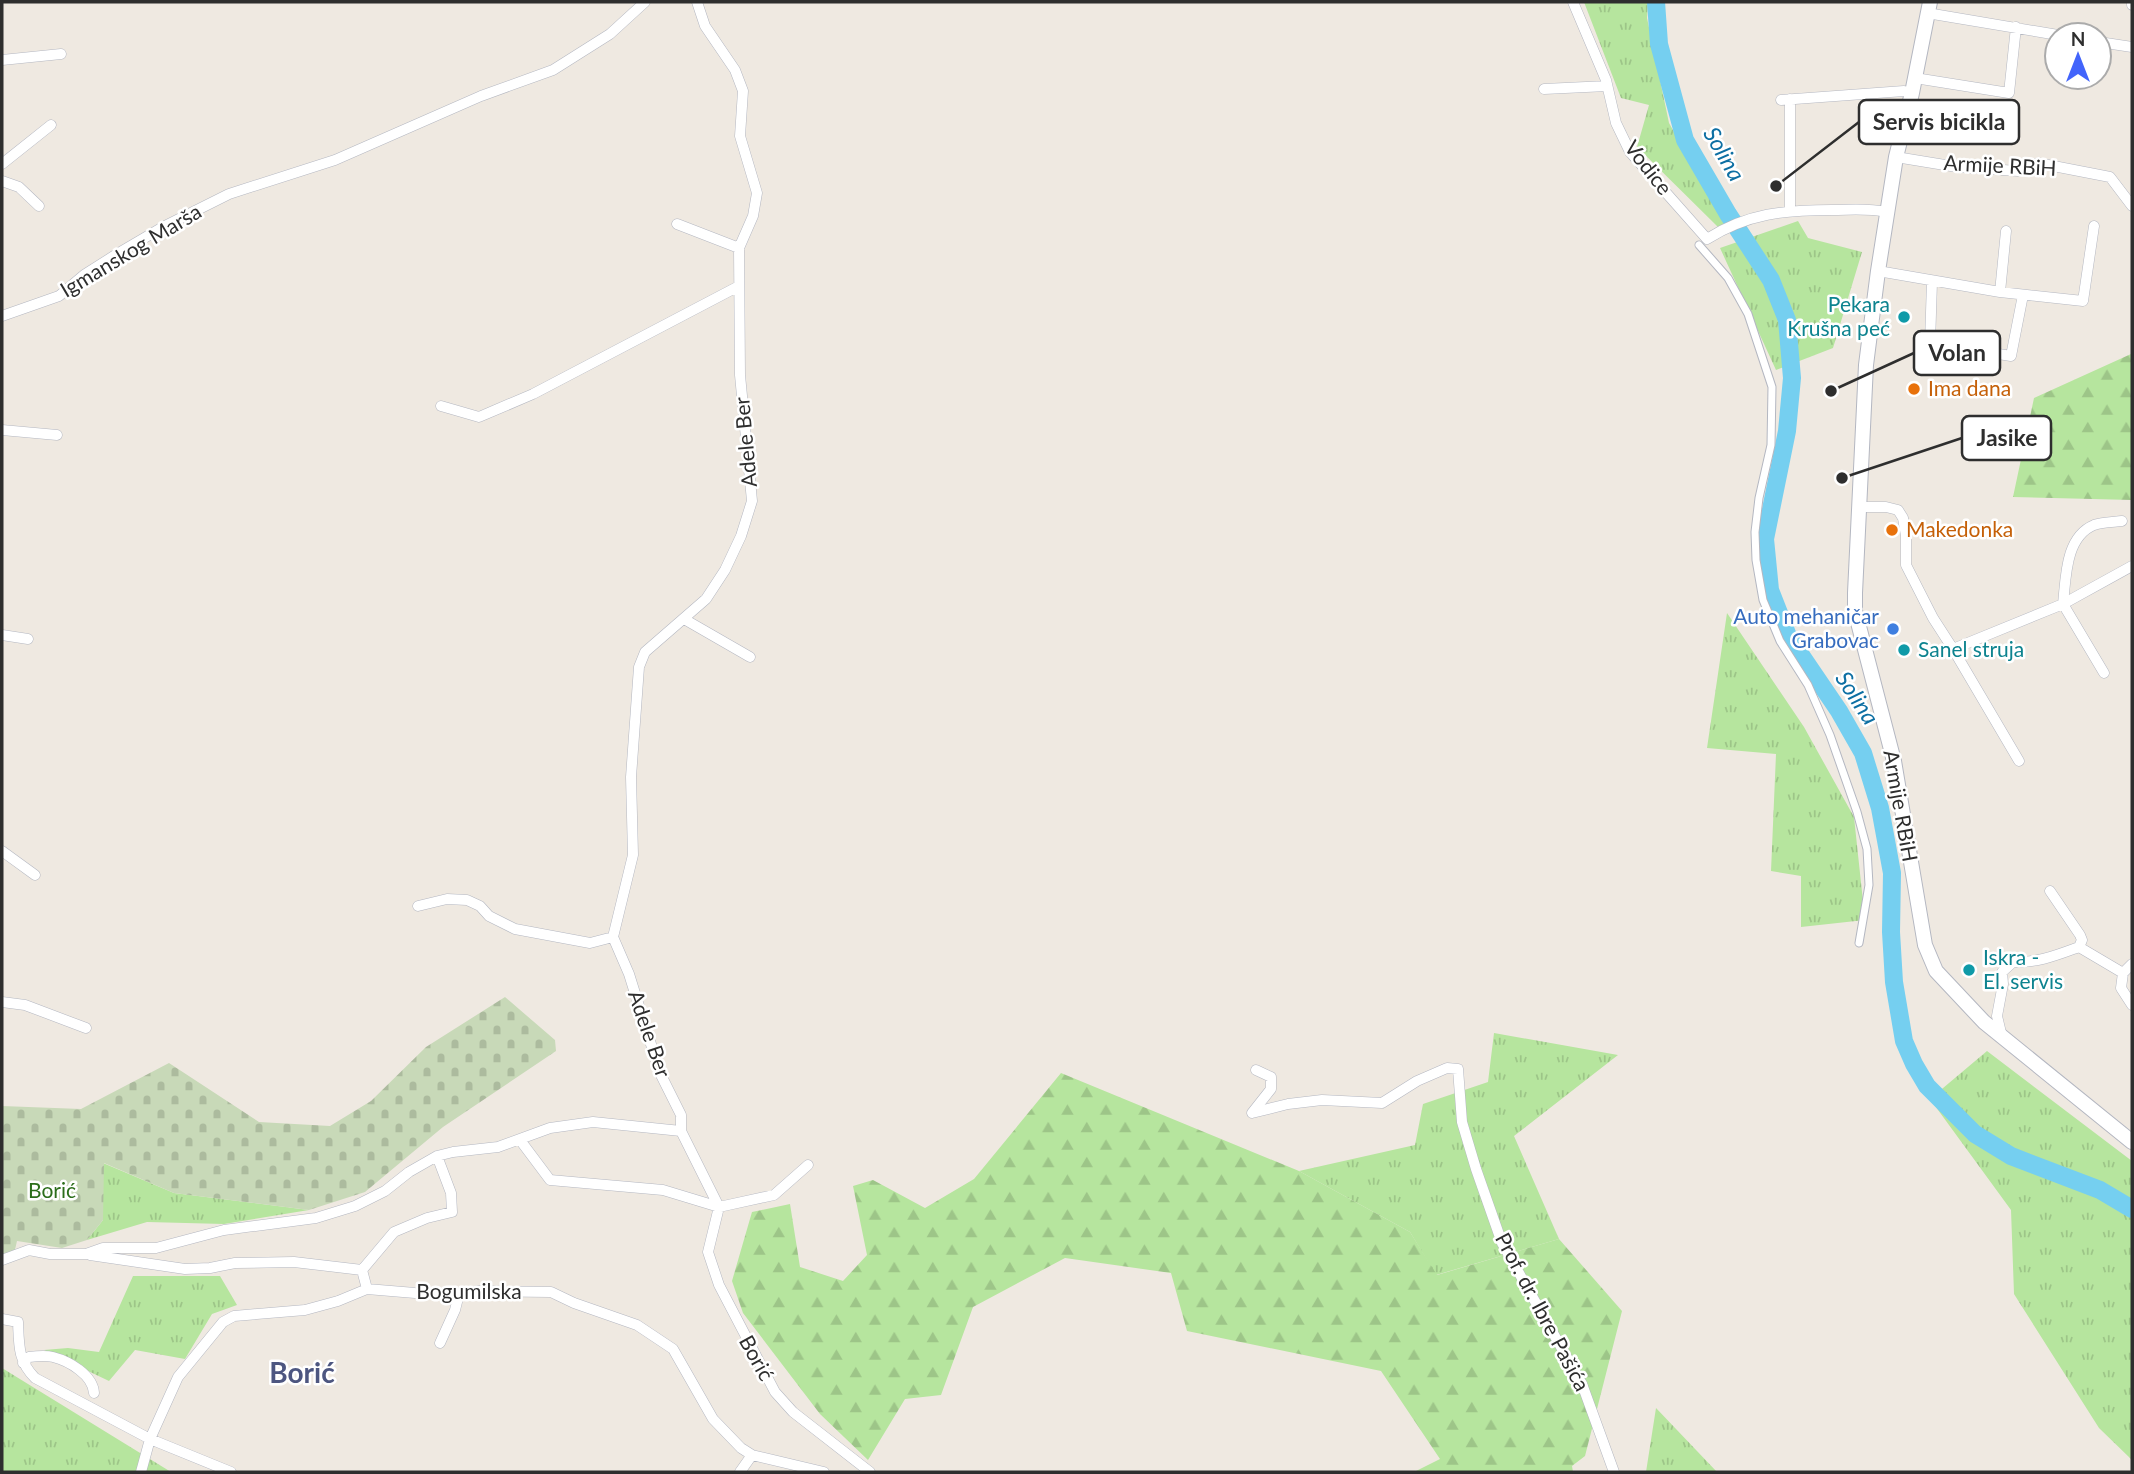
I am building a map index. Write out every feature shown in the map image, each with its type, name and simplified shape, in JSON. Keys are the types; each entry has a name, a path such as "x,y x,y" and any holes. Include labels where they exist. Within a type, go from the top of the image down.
{"main road":[{"name":"Armije RBiH","path":"1929,7 1885,212 1866,365 1855,611 1894,761 1924,945 1937,971 2002,1037 2132,1142"}],"street":[{"name":"Igmanskog Marša","path":"2,316 59,296 84,275 129,247 229,194 335,160 481,96 553,70 610,34 645,2"},
{"name":"Adele Ber","path":"681,1131 681,1115 660,1073 629,974 613,937 633,855 631,777 639,667 645,652 706,599 725,570 741,536 752,501 740,375 739,248 753,216 757,193 740,136 743,91 735,70 705,26 697,2"},
{"name":"Vodice","path":"1573,2 1607,86 1616,123 1630,152 1707,239"},
{"name":"Armije RBiH","path":"1929,7 2043,32"},
{"path":"1790,210 1786,100 1904,91 1913,85 2009,93 2016,27"},
{"path":"2113,44 2132,47"},
{"path":"2,60 61,54"},
{"path":"1544,89 1607,86"},
{"path":"2,164 51,125"},
{"name":"Armije RBiH","path":"1896,157 1957,167 2018,172 2038,163 2110,177 2132,206"},
{"path":"2,181 19,187 39,206"},
{"path":"1859,943 1870,885 1867,849 1830,735 1814,698 1780,641 1763,600 1756,560 1755,532 1759,498 1771,445 1772,387 1748,314 1707,239 1752,217 1790,210 1862,209 1885,212"},
{"path":"677,224 739,248"},
{"path":"1878,271 2000,292 2083,301 2094,226"},
{"path":"2000,292 2006,232"},
{"path":"1932,282 1930,343 2011,356 2023,295"},
{"path":"442,406 479,417 533,394 739,286"},
{"path":"2,430 57,435"},
{"path":"1858,507 1898,510 1903,519 1906,536 1906,565 1933,618 2019,761"},
{"path":"2104,673 2063,604 2071,551 2081,534 2095,525 2122,521"},
{"path":"1953,649 2063,604 2132,566"},
{"path":"684,619 750,657"},
{"path":"2,635 28,639"},
{"path":"2,851 35,875"},
{"path":"2050,891 2080,934 2080,947"},
{"path":"418,906 447,899 467,900 480,906 489,916 515,929 590,943 613,937"},
{"path":"2002,1037 1997,1016 2003,972 2013,962 2046,960 2080,947"},
{"path":"2080,947 2123,973"},
{"path":"2132,964 2123,973 2121,988 2132,1005"},
{"path":"2,1002 25,1005 86,1028"},
{"name":"Prof. dr. Ibre Pašića","path":"1256,1070 1271,1077 1271,1089 1252,1113 1288,1104 1322,1100 1382,1102 1417,1081 1447,1068 1458,1069 1462,1122 1502,1243 1582,1384 1614,1472"},
{"path":"86,1254 103,1248 156,1248 224,1230 316,1219 355,1206 385,1191 409,1172 437,1156 498,1147 550,1128 593,1122 681,1131 719,1207"},
{"path":"520,1140 550,1180 663,1190 719,1207 774,1195 808,1165"},
{"path":"362,1270 394,1232 427,1218 452,1212 451,1193 437,1156"},
{"name":"Borić","path":"719,1207 708,1252 719,1285 775,1392 793,1412 870,1472"},
{"path":"2,1260 29,1250 50,1254 86,1254 185,1269 235,1263 294,1262 362,1270"},
{"path":"362,1270 367,1289"},
{"name":"Bogumilska","path":"141,1472 150,1439 178,1377 223,1322 234,1316 304,1310 338,1301 367,1289 459,1294 478,1291 551,1292 573,1303 637,1325 673,1349 713,1419 741,1448 752,1455 824,1472"},
{"path":"440,1343 456,1310 459,1294"},
{"path":"2,1320 18,1322 19,1352 23,1363 35,1378 150,1439 231,1472"},
{"path":"23,1363 29,1357 54,1357 87,1376 94,1388 94,1394"},
{"path":"740,1472 752,1455"}],"green space":[{"path":"1584,2 1648,2 1647,18 1669,123 1725,223 1718,227 1637,147 1649,105 1621,98"},
{"path":"1798,221 1808,238 1862,252 1833,348 1776,370 1720,248"},
{"path":"2132,348 2132,500 2013,497 2034,398 2131,354"},
{"path":"1727,613 1804,727 1854,817 1865,920 1801,927 1801,876 1771,871 1776,754 1707,748"},
{"path":"505,997 555,1040 556,1051 443,1127 365,1192 309,1210 174,1193 104,1163 103,1220 87,1240 62,1248 17,1241 14,1254 2,1254 2,1106 81,1109 169,1063 259,1122 330,1126 371,1101 426,1047"},
{"path":"1494,1033 1618,1055 1514,1136 1559,1239 1436,1275 1410,1232 1299,1171 1415,1145 1423,1104 1488,1082"},
{"path":"1987,1051 2132,1161 2132,1460 2099,1428 2014,1294 2011,1210 1930,1099"},
{"path":"1061,1073 1299,1171 1410,1232 1437,1275 1559,1239 1622,1311 1585,1456 1572,1466 1573,1472 1414,1472 1440,1459 1381,1371 1187,1331 1171,1273 1065,1258 973,1307 941,1395 905,1399 868,1460 820,1414 743,1313 732,1281 752,1212 790,1204 800,1267 843,1281 867,1255 853,1186 873,1180 925,1208 974,1179"},
{"path":"103,1163 174,1193 309,1210 224,1224 147,1222 87,1240 103,1220"},
{"path":"133,1276 220,1276 237,1305 212,1314 185,1359 135,1350 109,1381 44,1350 68,1348 99,1352"},
{"path":"2,1368 171,1472 2,1472"},
{"path":"1656,1408 1717,1472 1646,1472"}],"waterway":[{"name":"Solina","path":"1656,2 1659,44 1685,140 1771,280 1787,320 1792,378 1787,431 1765,539 1770,590 1788,636 1839,711 1863,753 1880,808 1892,873 1894,982 1904,1041 1927,1086 1975,1134 2011,1156 2100,1190 2132,1209"}],"place":[{"name":"Servis bicikla","path":"1776,186"},
{"name":"Pekara Krušna peć","path":"1904,317"},
{"name":"Ima dana","path":"1914,389"},
{"name":"Volan","path":"1831,391"},
{"name":"Jasike","path":"1842,478"},
{"name":"Makedonka","path":"1892,530"},
{"name":"Auto mehaničar Grabovac","path":"1893,629"},
{"name":"Sanel struja","path":"1904,650"},
{"name":"Iskra - El. servis","path":"1969,970"}],"district":[{"name":"Borić","path":"302,1373"}]}
